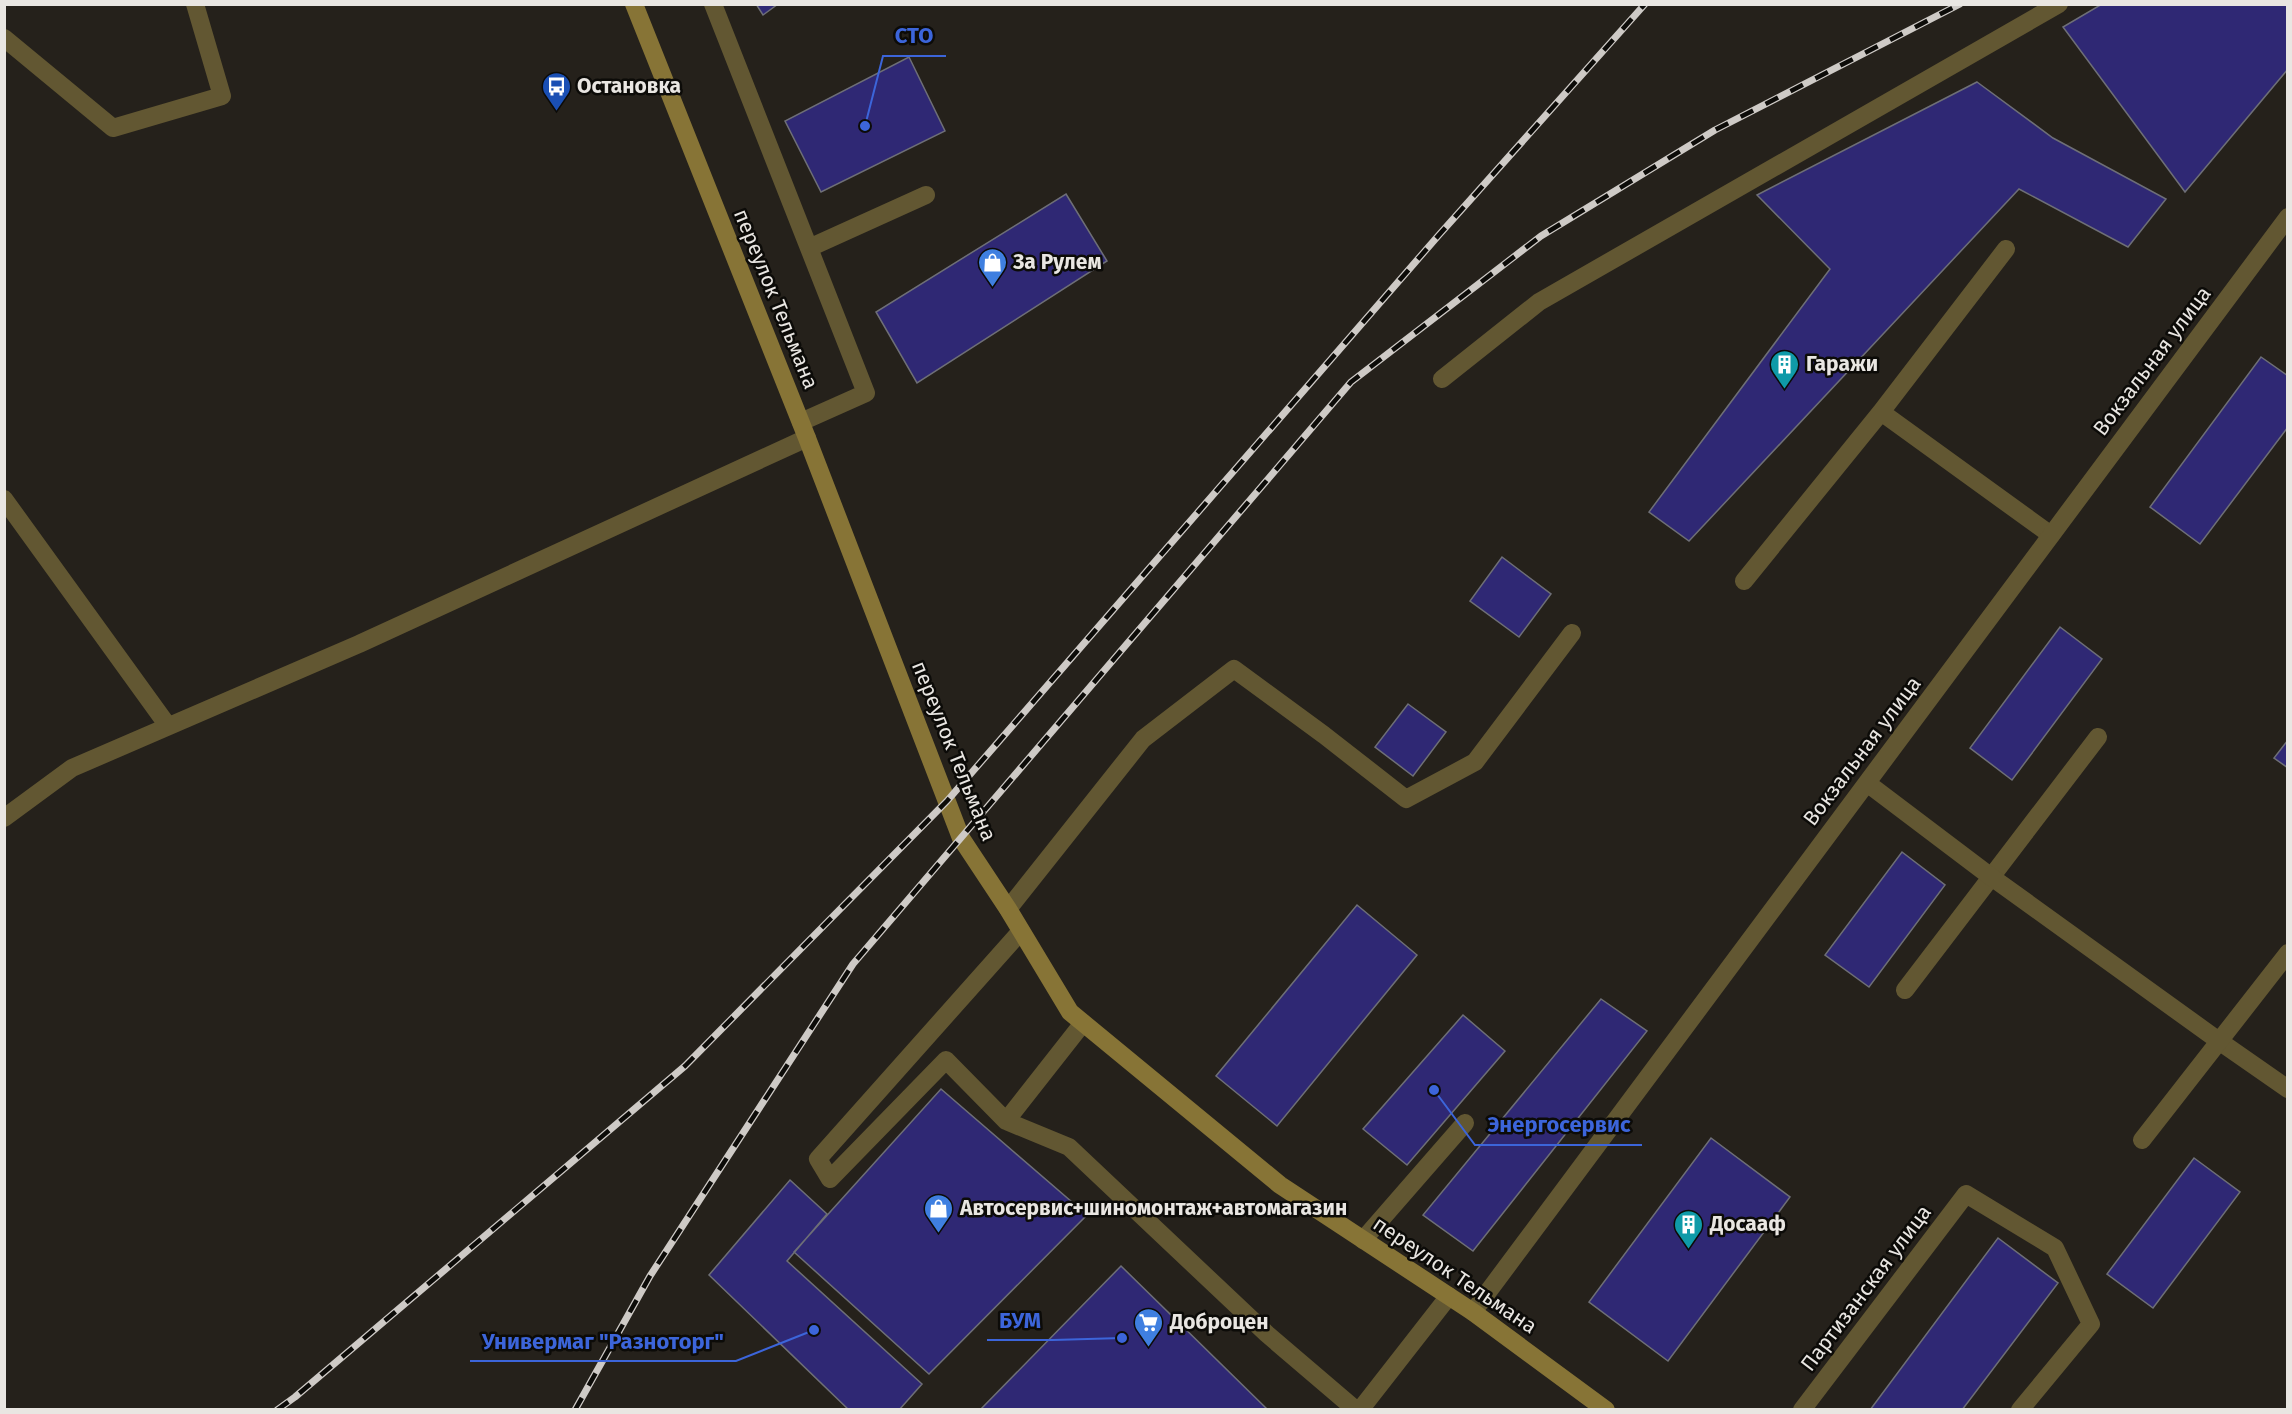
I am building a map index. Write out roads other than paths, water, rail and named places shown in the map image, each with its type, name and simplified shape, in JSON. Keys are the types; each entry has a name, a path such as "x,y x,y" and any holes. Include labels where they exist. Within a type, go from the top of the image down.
{"street":[{"path":"4,38 113,128 222,96 195,4"},
{"name":"переулок Тельмана","path":"634,4 804,430 961,838 1008,909 1070,1012 1280,1185 1473,1312 1606,1410"},
{"path":"4,818 72,768 359,644 804,430 866,393 713,4"},
{"path":"1442,379 1539,302 2059,4"},
{"path":"809,248 926,195"},
{"name":"Вокзальная улица","path":"1473,1312 2288,217"},
{"path":"1744,581 1881,412 2006,249"},
{"path":"1881,412 2051,535"},
{"path":"4,499 168,726"},
{"path":"1008,909 1143,739 1234,669 1324,735 1406,800 1475,762 1572,633"},
{"path":"1905,990 2098,737"},
{"path":"1867,783 1990,876 2288,1089"},
{"path":"1021,931 818,1159 830,1179 946,1060 1006,1121 1069,1147 1267,1334 1358,1410 1449,1296"},
{"path":"2142,1140 2288,952"},
{"path":"1006,1121 1083,1023"},
{"path":"1363,1240 1465,1123"},
{"name":"Партизанская улица","path":"1802,1410 1966,1194 2055,1248 2091,1324 2020,1410"}],"railway":[{"path":"277,1410 685,1066 947,801 1438,236 1645,4"},
{"path":"575,1410 650,1276 853,964 1351,382 1541,236 1715,130 1960,4"}],"place":[{"name":"Остановка","path":"556,112"},
{"name":"СТО","path":"865,126"},
{"name":"За Рулем","path":"992,288"},
{"name":"Гаражи","path":"1785,390"},
{"name":"Энергосервис","path":"1434,1090"},
{"name":"Автосервис+шиномонтаж+автомагазин","path":"939,1234"},
{"name":"Досааф","path":"1689,1250"},
{"name":"Универмаг \"Разноторг\"","path":"814,1330"},
{"name":"БУМ","path":"1122,1338"},
{"name":"Доброцен","path":"1149,1348"}]}
